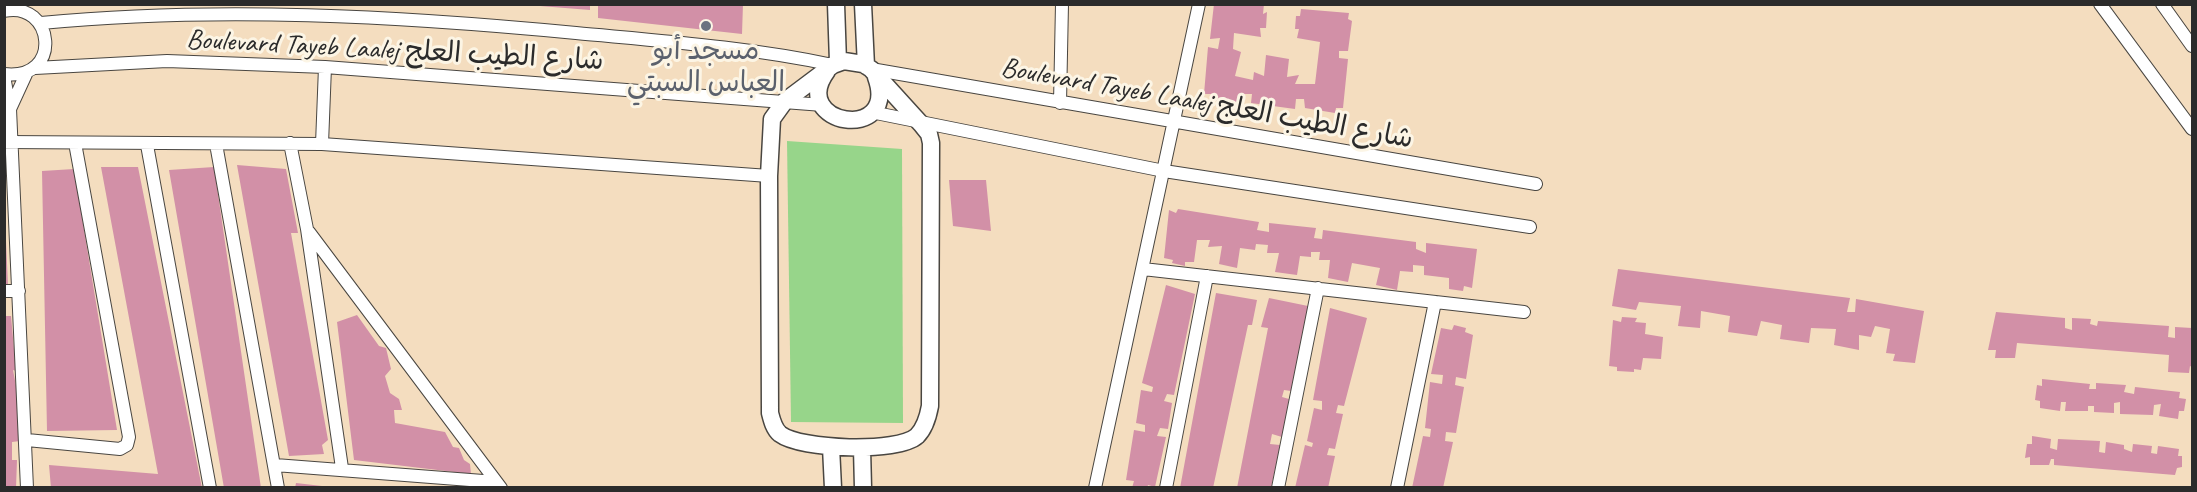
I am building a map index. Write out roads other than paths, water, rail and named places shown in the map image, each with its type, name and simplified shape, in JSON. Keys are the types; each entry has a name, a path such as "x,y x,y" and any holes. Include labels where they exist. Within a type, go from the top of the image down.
{"street":[{"path":"836,4 833,66 820,87 823,105 836,118 845,121 864,118 872,112 880,96 871,71 863,4"},
{"path":"1060,103 1062,4"},
{"path":"1095,488 1199,4"},
{"path":"2100,4 2193,129"},
{"path":"2162,4 2193,46"},
{"path":"4,11 26,9 40,23 45,34 46,47 42,58 31,70 10,109"},
{"name":"Boulevard Tayeb Laalej شارع الطيب العلج","path":"40,23 123,15 322,10 684,43 801,58 833,66"},
{"name":"Boulevard Tayeb Laalej شارع الطيب العلج","path":"4,75 31,70 167,61 325,67 823,105"},
{"path":"854,61 871,71 921,124 931,143 930,406 926,424 909,441 862,448 831,447 790,439 779,433 772,424 769,176 772,119 777,108 784,101 833,66 854,61"},
{"path":"322,144 325,67"},
{"name":"Boulevard Tayeb Laalej شارع الطيب العلج","path":"871,71 1536,184"},
{"path":"4,75 10,109 9,141 27,440 27,488"},
{"path":"872,112 921,124 1164,171 1530,227"},
{"path":"9,141 147,145 322,144 769,176"},
{"path":"27,440 120,448 127,445 129,437 75,143"},
{"path":"290,143 307,230 342,468"},
{"path":"216,144 278,488"},
{"path":"147,145 210,488"},
{"path":"307,230 498,485"},
{"path":"1143,268 1524,312"},
{"path":"1166,488 1207,276"},
{"path":"1278,488 1318,288"},
{"path":"4,291 19,291"},
{"path":"1397,488 1435,302"},
{"path":"831,447 833,488"},
{"path":"862,448 863,488"},
{"path":"275,465 342,468 498,485"}],"place":[{"name":"مسجد أبو العباس السبتي","path":"706,26"}]}
